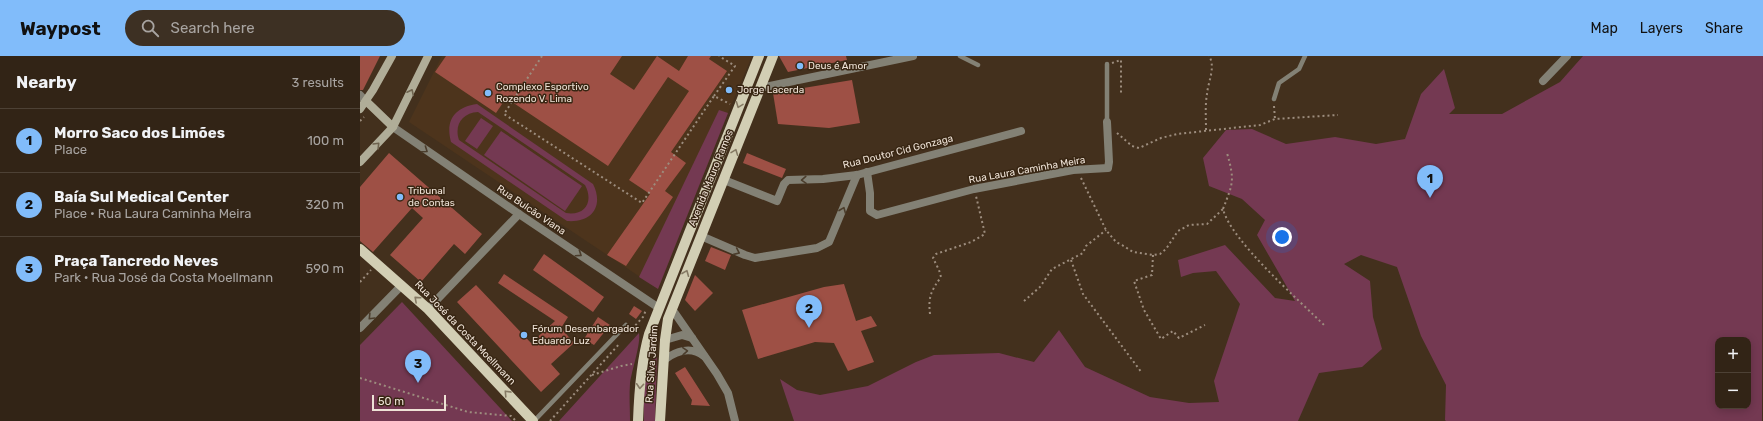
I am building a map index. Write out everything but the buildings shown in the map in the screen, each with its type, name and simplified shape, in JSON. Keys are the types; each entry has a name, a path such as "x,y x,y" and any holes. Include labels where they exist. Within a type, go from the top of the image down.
{"main road":[{"path":"360,109 363,98 392,56"},
{"path":"360,162 393,127 428,56"},
{"name":"Avenida Mauro Ramos","path":"659,308 759,56"},
{"name":"Avenida Mauro Ramos","path":"672,309 773,56"},
{"path":"363,98 393,127"},
{"name":"Rua José da Costa Moellmann","path":"360,249 428,309 534,421"},
{"name":"Rua Silva Jardim","path":"638,421 644,351 648,334 659,308"},
{"name":"Rua Silva Jardim","path":"660,421 666,329 672,309"},
{"path":"644,351 665,340"}],"street":[{"path":"760,88 913,56"},
{"path":"1543,81 1566,56"},
{"name":"Rua Laura Caminha Meira","path":"867,172 870,193 870,211 877,215 974,189 1088,168 1108,168 1107,122"},
{"name":"Rua Bulcão Viana","path":"393,127 659,308"},
{"name":"Rua Doutor Cid Gonzaga","path":"724,180 777,201 783,185 788,180 823,179 857,175 1021,131"},
{"path":"701,236 744,255 756,258 824,245 832,237 857,175"},
{"path":"428,309 519,214"},
{"path":"360,328 402,285"},
{"path":"672,309 728,393 735,421"},
{"path":"665,340 682,335 692,338"},
{"path":"664,360 678,351 690,350 699,352 706,358"}],"lane":[{"path":"960,56 978,65"},
{"path":"1274,99 1279,83 1298,69 1305,56"},
{"path":"1107,64 1107,122"},
{"path":"534,421 626,325"}],"path":[{"path":"542,56 504,114 642,203 735,66 719,56"},
{"path":"1206,130 1206,94 1211,77 1211,60 1209,56"},
{"path":"1107,64 1122,60 1122,93"},
{"path":"714,96 738,108"},
{"path":"1274,99 1274,119"},
{"path":"1107,122 1122,140 1139,148 1160,138 1206,130 1260,125 1274,119 1338,115"},
{"path":"1088,168 1080,175 1080,178 1106,230 1116,242 1133,252 1153,255 1160,254 1166,249 1178,231 1189,225 1207,224 1223,209 1233,183 1232,171 1227,153"},
{"path":"930,314 929,301 932,289 941,277 933,258 936,254 971,242 985,234 974,189"},
{"path":"1223,209 1229,224 1254,254 1325,326"},
{"path":"1024,301 1040,287 1052,269 1083,253 1086,246 1106,230"},
{"path":"1153,255 1152,275 1134,281 1144,310 1161,339 1173,331 1179,338 1205,326"},
{"path":"1071,260 1083,294 1142,373"},
{"path":"360,282 377,264"},
{"path":"628,335 643,317 650,302"},
{"path":"550,421 622,340"},
{"path":"591,375 621,366 642,363"},
{"path":"360,378 468,412 511,416 516,421"}],"shaded area":[{"path":"442,56 752,56 658,289 409,122"},
{"path":"1583,56 1763,56 1762,421 1446,421 1446,385 1421,336 1397,267 1361,255 1344,264 1370,281 1373,317 1382,349 1362,367 1319,373 1298,421 794,421 780,379 797,390 820,395 868,386 916,362 934,355 999,353 1034,362 1059,330 1085,367 1150,397 1189,403 1219,402 1214,381 1240,304 1216,271 1193,273 1181,277 1178,260 1225,245 1275,298 1295,301 1257,235 1265,220 1242,199 1209,186 1203,158 1226,130 1252,129 1286,144 1335,137 1376,144 1405,139 1421,94 1444,69 1455,108 1449,114 1502,114 1560,82"},
{"path":"477,104 593,184 597,199 594,212 583,219 567,221 451,142 449,127 451,121 458,112 469,106","holes":["478,112 585,185 588,191 588,202 586,206 583,210 578,212 566,213 459,140 459,125 464,117"]},
{"path":"719,110 728,113 658,289 639,277"},
{"path":"481,118 493,126 477,149 465,141"},
{"path":"501,131 582,186 565,211 484,155"},
{"path":"402,302 512,421 360,421 360,345"},
{"path":"639,333 638,350 630,383 630,421 559,421"},
{"path":"657,354 655,421 644,421 646,376 652,360"}],"place":[{"name":"Deus é Amor","path":"800,66"},
{"name":"Jorge Lacerda","path":"729,90"},
{"name":"Complexo Esportivo Rozendo V. Lima","path":"488,93"},
{"name":"Tribunal de Contas","path":"400,197"},
{"name":"Morro Saco dos Limões","path":"1430,198"},
{"name":"Baía Sul Medical Center","path":"809,328"},
{"name":"Fórum Desembargador Eduardo Luz","path":"524,335"},
{"name":"Praça Tancredo Neves","path":"418,383"}]}
